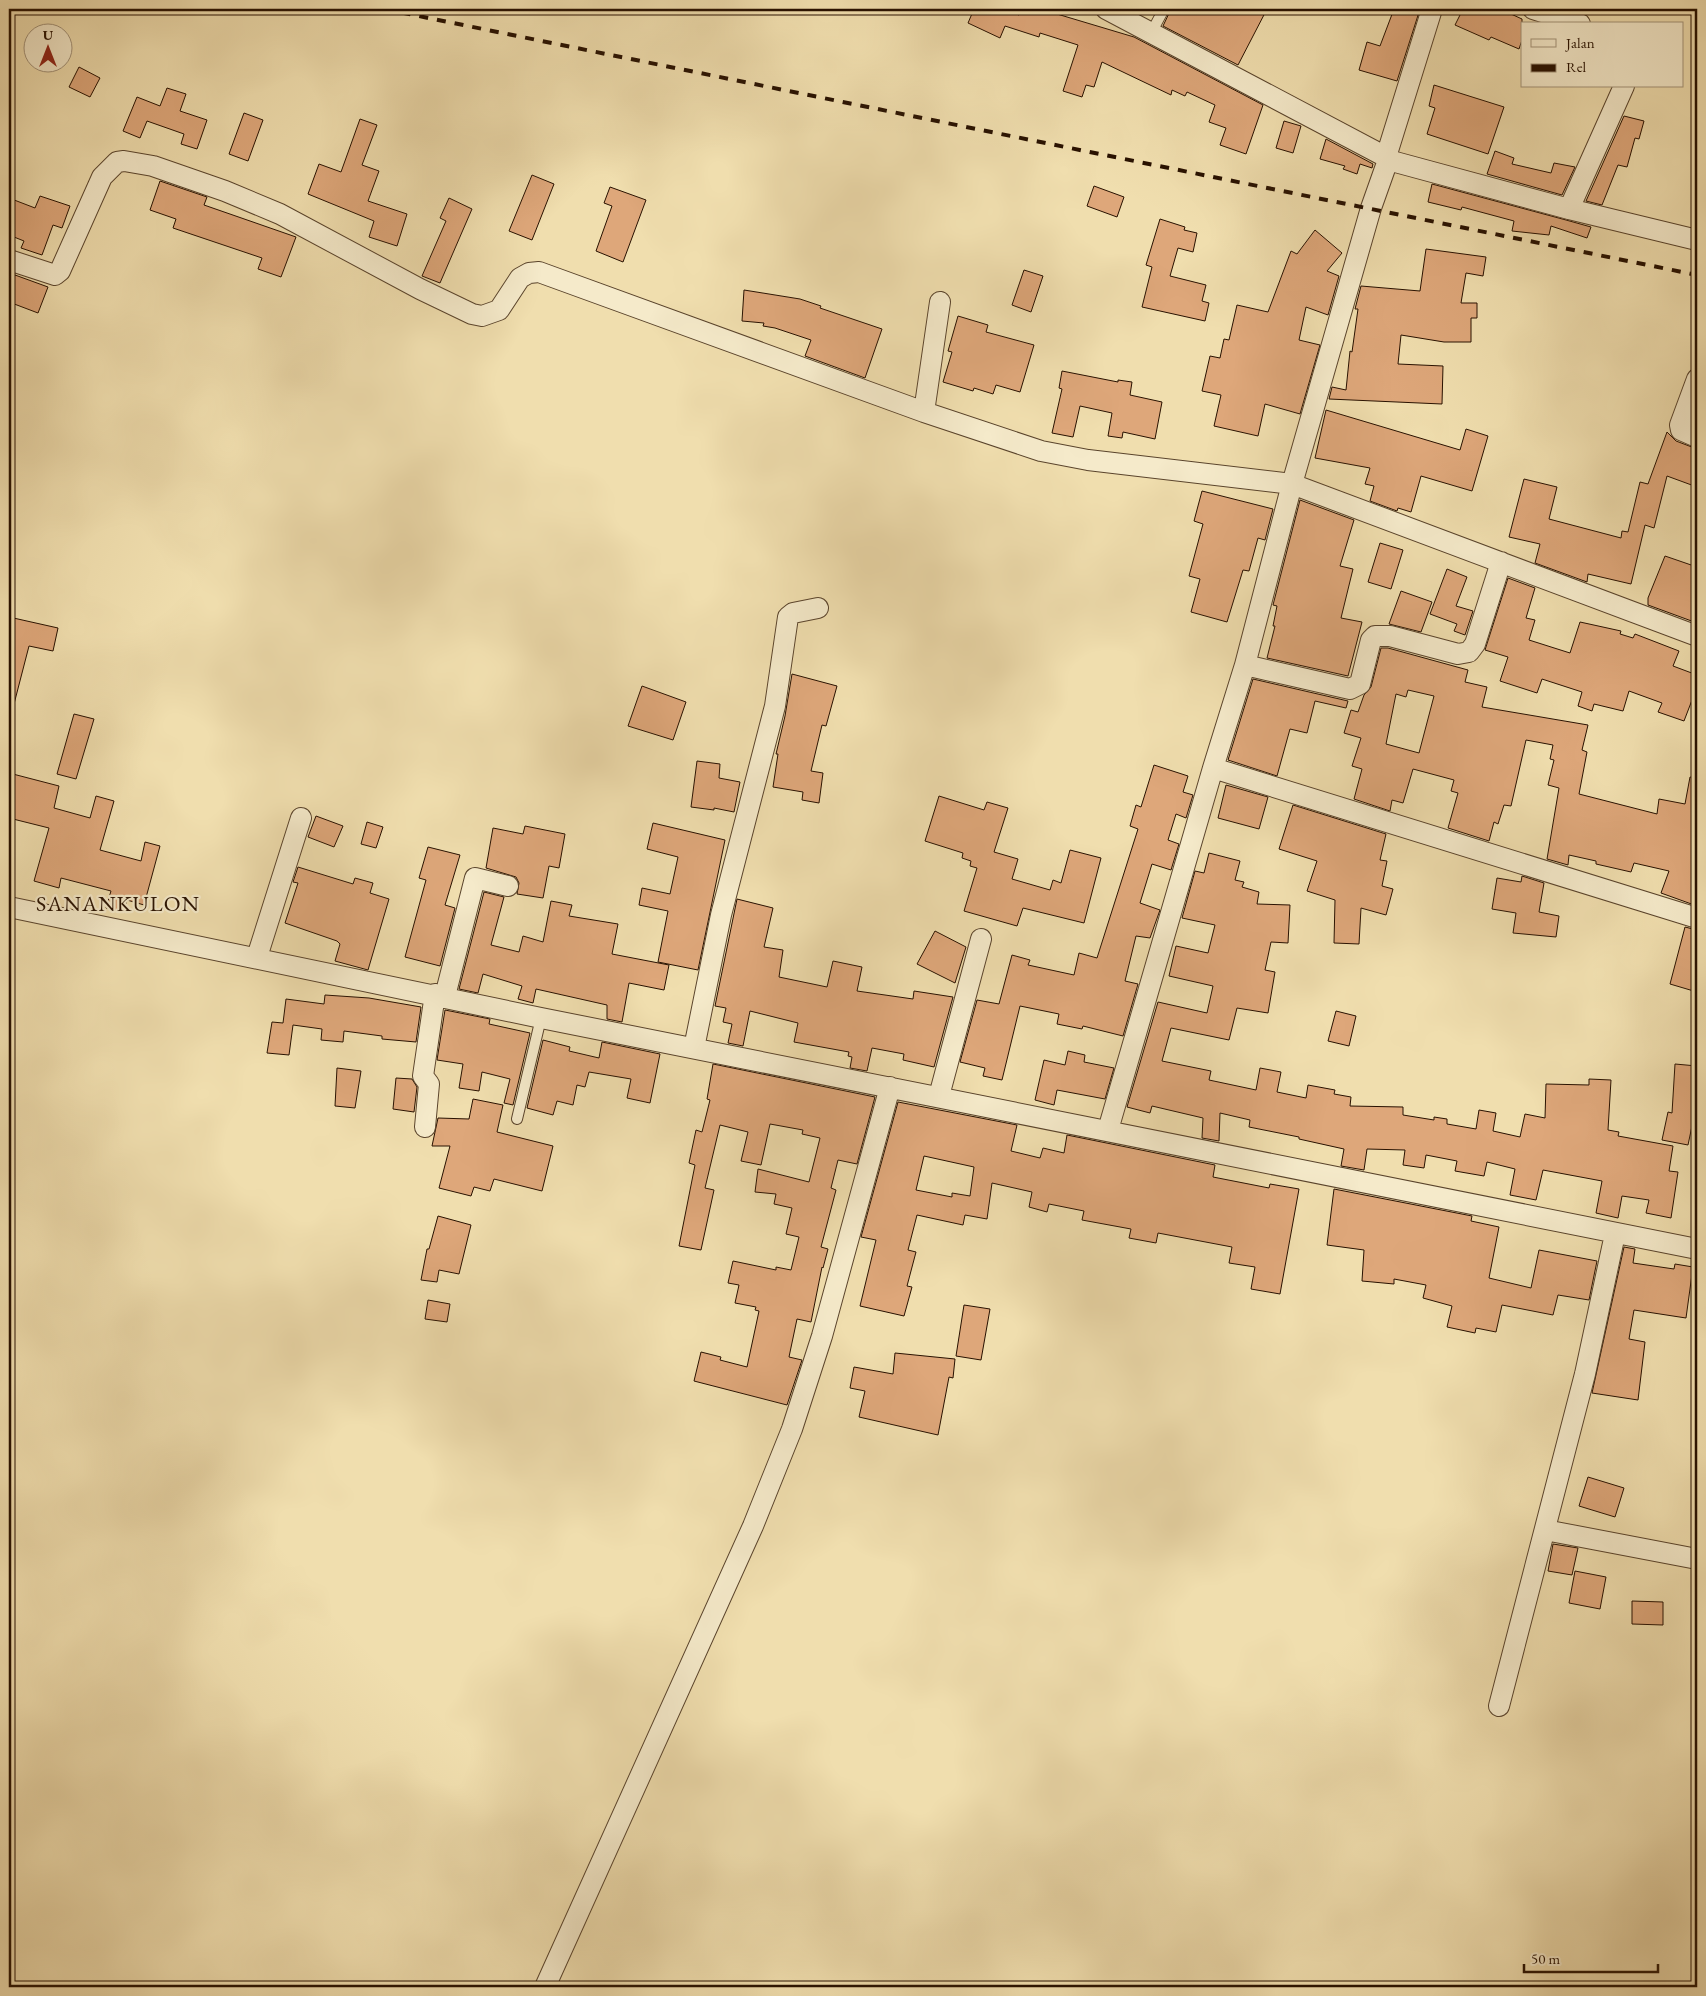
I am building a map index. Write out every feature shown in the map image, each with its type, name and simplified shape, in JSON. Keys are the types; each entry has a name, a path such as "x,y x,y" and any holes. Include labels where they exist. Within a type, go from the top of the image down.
{"street":[{"path":"1106,9 1387,158 1568,209 1697,240"},
{"path":"1108,1130 1213,768 1245,665 1292,484 1371,208 1432,9"},
{"path":"1533,9 1574,22"},
{"path":"1568,209 1623,88"},
{"path":"9,260 55,275 60,271 102,177 117,162 134,161 225,191 280,214 420,289 472,314 482,316 499,310 520,278 529,272 539,272 1014,443 1063,456 1292,484 1697,636"},
{"path":"924,412 940,302"},
{"path":"1697,379 1680,424 1681,430 1697,437"},
{"path":"1245,665 1350,689 1360,684 1371,640 1375,636 1390,636 1458,654 1469,652 1475,644 1502,562"},
{"path":"694,1048 721,915 775,706 788,618 793,613 818,608"},
{"path":"1213,768 1697,918"},
{"path":"257,957 301,818"},
{"path":"425,1127 429,1084 423,1076 440,995 475,878 508,886"},
{"path":"9,907 440,995 540,1018 939,1096 1615,1234 1697,1249"},
{"path":"939,1096 982,939"},
{"path":"545,1987 753,1526 792,1429 822,1336 890,1087"},
{"path":"1498,1706 1546,1530 1596,1327 1615,1234"},
{"path":"1546,1530 1697,1559"}],"lane":[{"path":"1151,33 1164,9"},
{"path":"517,1118 540,1018"}],"building":[{"path":"974,9 1005,9 1019,15 1021,9 1047,9 1047,11 1134,37 1263,105 1246,154 1220,145 1226,128 1209,122 1215,105 1187,92 1185,96 1172,90 1171,95 1102,62 1094,87 1086,85 1082,97 1063,91 1078,45 1040,33 1039,37 1005,26 1000,38 968,23"},
{"path":"1171,9 1267,9 1238,65 1163,26"},
{"path":"1394,9 1420,9 1397,81 1359,70 1367,42 1380,46"},
{"path":"1463,9 1500,9 1522,19 1521,43 1519,49 1491,37 1489,40 1455,25"},
{"path":"79,67 100,78 90,97 69,87"},
{"path":"1434,85 1504,107 1488,154 1427,134 1435,108 1429,106"},
{"path":"167,88 186,94 180,111 207,120 197,149 181,144 184,134 147,121 140,138 123,131 137,97 160,106"},
{"path":"244,113 263,120 248,161 229,154"},
{"path":"1624,116 1644,121 1639,139 1635,138 1627,167 1618,165 1602,205 1586,201"},
{"path":"360,119 377,125 362,165 379,171 368,201 407,214 397,246 369,237 374,221 308,194 319,164 341,172"},
{"path":"1284,121 1301,126 1293,153 1276,148"},
{"path":"1326,139 1373,164 1372,168 1360,164 1357,174 1343,169 1345,166 1320,159"},
{"path":"1495,151 1514,158 1512,164 1551,173 1554,163 1575,167 1562,195 1487,174"},
{"path":"532,175 554,184 532,240 509,231"},
{"path":"160,181 207,197 204,205 296,237 281,277 258,269 262,258 173,228 176,219 150,210"},
{"path":"1432,184 1591,227 1587,238 1551,226 1549,235 1512,231 1514,221 1462,207 1461,210 1428,202"},
{"path":"1094,186 1124,197 1117,217 1087,206"},
{"path":"610,187 646,200 623,262 596,251 612,206 604,203"},
{"path":"40,196 70,206 62,228 53,225 42,255 21,248 24,241 9,235 9,198 35,208"},
{"path":"449,198 472,209 440,283 422,276 446,221 440,218"},
{"path":"1160,219 1185,227 1184,230 1197,233 1193,252 1178,248 1170,276 1206,285 1202,301 1209,303 1205,321 1142,307 1152,267 1146,265"},
{"path":"1315,230 1342,253 1327,271 1339,276 1328,315 1306,307 1299,340 1320,345 1300,414 1265,404 1258,436 1214,426 1221,395 1202,391 1210,356 1220,358 1224,339 1229,340 1237,305 1268,312 1291,251 1297,254"},
{"path":"1426,249 1486,257 1483,276 1466,273 1461,303 1477,303 1477,318 1471,318 1471,342 1444,342 1401,335 1398,364 1443,366 1442,404 1329,399 1332,387 1346,390 1350,351 1352,352 1358,309 1355,309 1361,286 1420,291"},
{"path":"1024,270 1043,276 1031,312 1012,305"},
{"path":"15,275 48,287 38,313 9,302 9,293"},
{"path":"744,290 800,299 821,306 820,308 882,329 865,378 805,356 811,340 763,326 764,323 742,321"},
{"path":"958,316 988,325 986,332 1034,345 1020,392 996,385 993,394 974,388 973,391 943,382 952,352 948,351"},
{"path":"1062,371 1118,382 1118,380 1132,382 1130,395 1162,402 1155,439 1123,432 1122,438 1108,436 1112,413 1080,406 1073,437 1052,433 1062,389 1059,388"},
{"path":"1326,410 1460,450 1466,429 1488,436 1472,491 1421,476 1411,512 1398,508 1397,511 1370,501 1374,486 1365,484 1370,468 1315,458"},
{"path":"1667,432 1676,441 1697,449 1697,487 1667,476 1654,528 1645,525 1631,584 1588,574 1587,582 1535,563 1540,544 1509,537 1524,479 1557,487 1549,519 1621,538 1622,531 1628,532 1640,482 1648,484"},
{"path":"1202,491 1273,509 1265,540 1258,538 1249,571 1243,570 1227,622 1191,612 1200,579 1189,576 1203,524 1194,521"},
{"path":"1300,500 1354,520 1340,566 1353,569 1341,618 1362,622 1348,676 1267,658 1275,626 1273,626 1277,606 1273,605"},
{"path":"1380,543 1403,550 1391,589 1368,582"},
{"path":"1665,556 1697,567 1697,623 1648,605 1648,598"},
{"path":"1447,569 1467,577 1456,606 1473,611 1465,635 1454,631 1457,624 1430,614"},
{"path":"1508,578 1535,588 1526,618 1535,620 1529,640 1570,653 1580,622 1621,631 1620,634 1633,638 1635,634 1679,651 1673,666 1697,675 1697,687 1684,721 1658,712 1662,703 1629,691 1623,711 1594,704 1592,711 1578,706 1582,692 1542,679 1537,693 1500,681 1508,657 1485,650"},
{"path":"1401,591 1432,602 1421,632 1389,624"},
{"path":"9,617 58,628 53,651 29,646 14,704 9,703"},
{"path":"1381,648 1388,648 1468,670 1465,682 1487,687 1482,707 1588,725 1582,750 1587,752 1579,794 1657,814 1659,799 1685,804 1690,777 1697,778 1697,906 1661,893 1669,871 1634,863 1631,872 1596,864 1596,861 1569,855 1568,865 1547,859 1559,788 1548,785 1554,760 1550,759 1553,745 1526,740 1511,806 1504,805 1498,824 1494,822 1489,841 1448,828 1458,793 1451,791 1454,780 1413,769 1403,803 1392,800 1390,811 1354,799 1362,769 1352,766 1361,738 1344,733 1351,710 1358,712 1364,695 1371,687","holes":["1408,690 1434,696 1419,753 1386,744 1396,694 1406,697"]},
{"path":"792,674 837,686 826,726 822,725 811,771 823,773 819,803 802,800 803,792 773,787 778,754 776,754"},
{"path":"1253,679 1348,701 1346,708 1315,701 1307,733 1290,729 1277,776 1228,760"},
{"path":"642,686 686,702 673,740 628,726"},
{"path":"74,714 94,719 76,779 57,774"},
{"path":"697,761 720,764 719,778 740,782 734,812 714,808 714,810 691,807"},
{"path":"1154,765 1188,776 1183,792 1193,795 1186,818 1176,814 1168,840 1179,844 1171,870 1152,864 1140,903 1160,910 1150,938 1136,936 1125,981 1138,984 1123,1036 1083,1026 1082,1029 1057,1024 1059,1014 1020,1006 1002,1080 983,1076 985,1068 960,1062 977,1000 999,1004 1012,955 1030,960 1028,965 1074,975 1079,953 1097,958 1138,829 1130,826 1136,805 1141,807"},
{"path":"9,773 59,786 54,808 90,818 96,796 114,801 100,850 141,861 145,842 160,846 144,905 127,900 124,912 106,908 111,891 61,878 59,888 34,881 49,828 9,818"},
{"path":"1226,785 1268,797 1259,829 1218,818"},
{"path":"939,796 984,810 987,802 1008,808 994,852 1018,859 1012,879 1050,890 1053,880 1061,883 1070,850 1101,858 1084,923 1023,908 1017,926 964,911 977,868 970,866 971,861 962,858 963,853 925,841"},
{"path":"1293,805 1386,834 1380,860 1387,861 1382,886 1393,889 1386,915 1361,908 1359,944 1334,943 1335,900 1307,891 1317,861 1279,849"},
{"path":"316,816 343,826 334,847 308,837"},
{"path":"367,822 383,827 376,848 361,844"},
{"path":"653,823 725,840 698,970 658,962 668,911 639,905 642,888 670,894 678,857 647,849"},
{"path":"525,826 565,834 559,868 549,866 543,898 517,894 519,883 516,877 486,868 493,828 523,834"},
{"path":"428,847 460,855 445,905 455,908 440,966 405,957 426,880 419,878"},
{"path":"1209,853 1240,861 1235,880 1244,882 1242,887 1259,892 1257,904 1290,905 1288,943 1271,942 1265,970 1275,972 1268,1013 1237,1008 1229,1040 1171,1028 1162,1061 1211,1071 1209,1080 1256,1090 1260,1068 1281,1072 1277,1092 1306,1098 1308,1085 1335,1090 1334,1094 1351,1097 1350,1106 1403,1107 1403,1115 1434,1120 1434,1117 1447,1119 1447,1124 1476,1129 1479,1110 1496,1113 1493,1131 1520,1137 1525,1114 1545,1118 1546,1084 1589,1085 1589,1079 1611,1080 1608,1130 1619,1132 1618,1136 1673,1146 1669,1171 1678,1172 1671,1218 1646,1213 1649,1200 1622,1196 1618,1218 1596,1213 1602,1181 1543,1170 1536,1200 1510,1195 1515,1169 1487,1162 1484,1176 1455,1171 1457,1161 1426,1155 1424,1168 1403,1165 1405,1150 1367,1149 1364,1170 1341,1166 1344,1149 1299,1139 1299,1137 1249,1127 1250,1120 1220,1113 1219,1141 1202,1138 1203,1118 1152,1106 1150,1113 1127,1107 1158,1002 1207,1013 1213,986 1169,976 1176,946 1208,953 1215,925 1182,918 1195,871 1204,873"},
{"path":"298,867 353,884 355,878 373,883 370,893 389,899 368,970 335,961 340,944 337,941 285,923 298,883 293,882"},
{"path":"1522,876 1544,883 1539,912 1559,916 1556,937 1513,933 1516,913 1492,909 1497,878 1521,882"},
{"path":"484,892 504,897 491,945 519,952 523,936 543,942 551,901 572,905 569,916 618,924 612,954 669,965 664,990 629,983 622,1022 607,1019 607,1005 536,989 533,1003 518,999 522,986 483,974 478,993 459,989"},
{"path":"737,899 773,908 764,947 783,950 779,977 827,987 833,961 862,967 857,991 913,999 914,991 953,997 934,1067 903,1060 904,1054 872,1048 867,1071 850,1068 852,1057 848,1056 849,1052 794,1042 798,1023 750,1011 743,1046 728,1043 732,1024 723,1022 726,1008 715,1006"},
{"path":"1685,927 1697,930 1697,992 1670,984"},
{"path":"935,931 966,947 955,983 917,964"},
{"path":"325,995 369,998 421,1007 416,1042 382,1039 382,1036 344,1031 343,1042 321,1040 322,1029 293,1025 289,1055 267,1053 272,1022 283,1023 286,999 324,1004"},
{"path":"445,1010 490,1019 489,1024 530,1033 513,1105 504,1103 510,1079 482,1072 479,1091 459,1088 463,1064 437,1060"},
{"path":"1336,1011 1356,1016 1349,1046 1328,1041"},
{"path":"543,1040 570,1047 569,1051 599,1058 602,1042 660,1054 650,1103 627,1098 631,1079 589,1072 585,1087 577,1085 573,1105 557,1101 553,1115 527,1108"},
{"path":"1068,1051 1085,1055 1084,1062 1114,1068 1105,1099 1057,1090 1054,1105 1035,1100 1044,1060 1065,1065"},
{"path":"713,1064 875,1097 857,1164 838,1160 831,1188 836,1190 821,1247 828,1249 822,1267 811,1322 797,1319 789,1357 802,1360 787,1405 694,1381 701,1352 721,1357 720,1360 747,1367 759,1311 755,1310 756,1307 735,1303 739,1285 728,1283 733,1261 776,1270 776,1267 791,1270 799,1237 786,1234 792,1208 774,1204 776,1194 755,1192 758,1169 809,1182 820,1138 802,1134 803,1130 770,1124 761,1165 741,1161 748,1132 720,1125 705,1188 714,1190 701,1250 679,1246 695,1165 689,1163 696,1130 702,1132 710,1100 707,1099"},
{"path":"1675,1064 1697,1066 1697,1102 1688,1145 1662,1140 1668,1112 1672,1113"},
{"path":"337,1068 361,1071 355,1108 335,1106"},
{"path":"396,1078 412,1079 417,1087 414,1112 393,1109"},
{"path":"473,1099 503,1105 497,1132 553,1146 542,1191 494,1179 490,1191 474,1187 471,1196 439,1188 450,1146 432,1146 438,1118 469,1119"},
{"path":"898,1102 1017,1125 1011,1151 1040,1158 1043,1148 1064,1153 1067,1135 1215,1165 1213,1177 1269,1188 1270,1184 1299,1189 1280,1294 1251,1289 1255,1267 1229,1263 1232,1247 1158,1233 1156,1243 1129,1238 1131,1229 1082,1220 1084,1211 1049,1204 1047,1212 1029,1207 1032,1192 992,1183 987,1219 965,1215 963,1225 917,1215 908,1250 916,1252 907,1286 912,1287 904,1316 860,1306 876,1240 861,1237","holes":["924,1156 974,1167 970,1196 952,1193 952,1197 916,1190"]},
{"path":"1334,1189 1472,1216 1471,1221 1499,1227 1489,1278 1531,1288 1539,1250 1597,1261 1589,1300 1558,1295 1553,1315 1502,1305 1496,1332 1476,1328 1475,1333 1447,1327 1452,1306 1423,1298 1426,1285 1394,1279 1394,1284 1362,1281 1364,1250 1327,1245"},
{"path":"438,1216 471,1225 459,1274 439,1270 437,1282 421,1280 427,1249 429,1249"},
{"path":"1624,1247 1635,1249 1633,1263 1674,1269 1675,1264 1693,1267 1686,1318 1634,1310 1629,1339 1645,1342 1638,1400 1592,1393"},
{"path":"428,1300 450,1304 447,1322 425,1319"},
{"path":"964,1305 990,1309 981,1360 956,1356"},
{"path":"895,1353 955,1359 953,1378 949,1377 938,1435 859,1417 865,1391 850,1388 854,1367 893,1374"},
{"path":"1588,1477 1624,1488 1615,1517 1579,1506"},
{"path":"1553,1544 1578,1548 1572,1575 1548,1571"},
{"path":"1575,1571 1606,1577 1600,1609 1569,1603"},
{"path":"1632,1601 1663,1602 1663,1625 1632,1624"}],"railway":[{"path":"384,9 1697,275"}],"district":[{"name":"SANANKULON","path":"118,903"}]}
